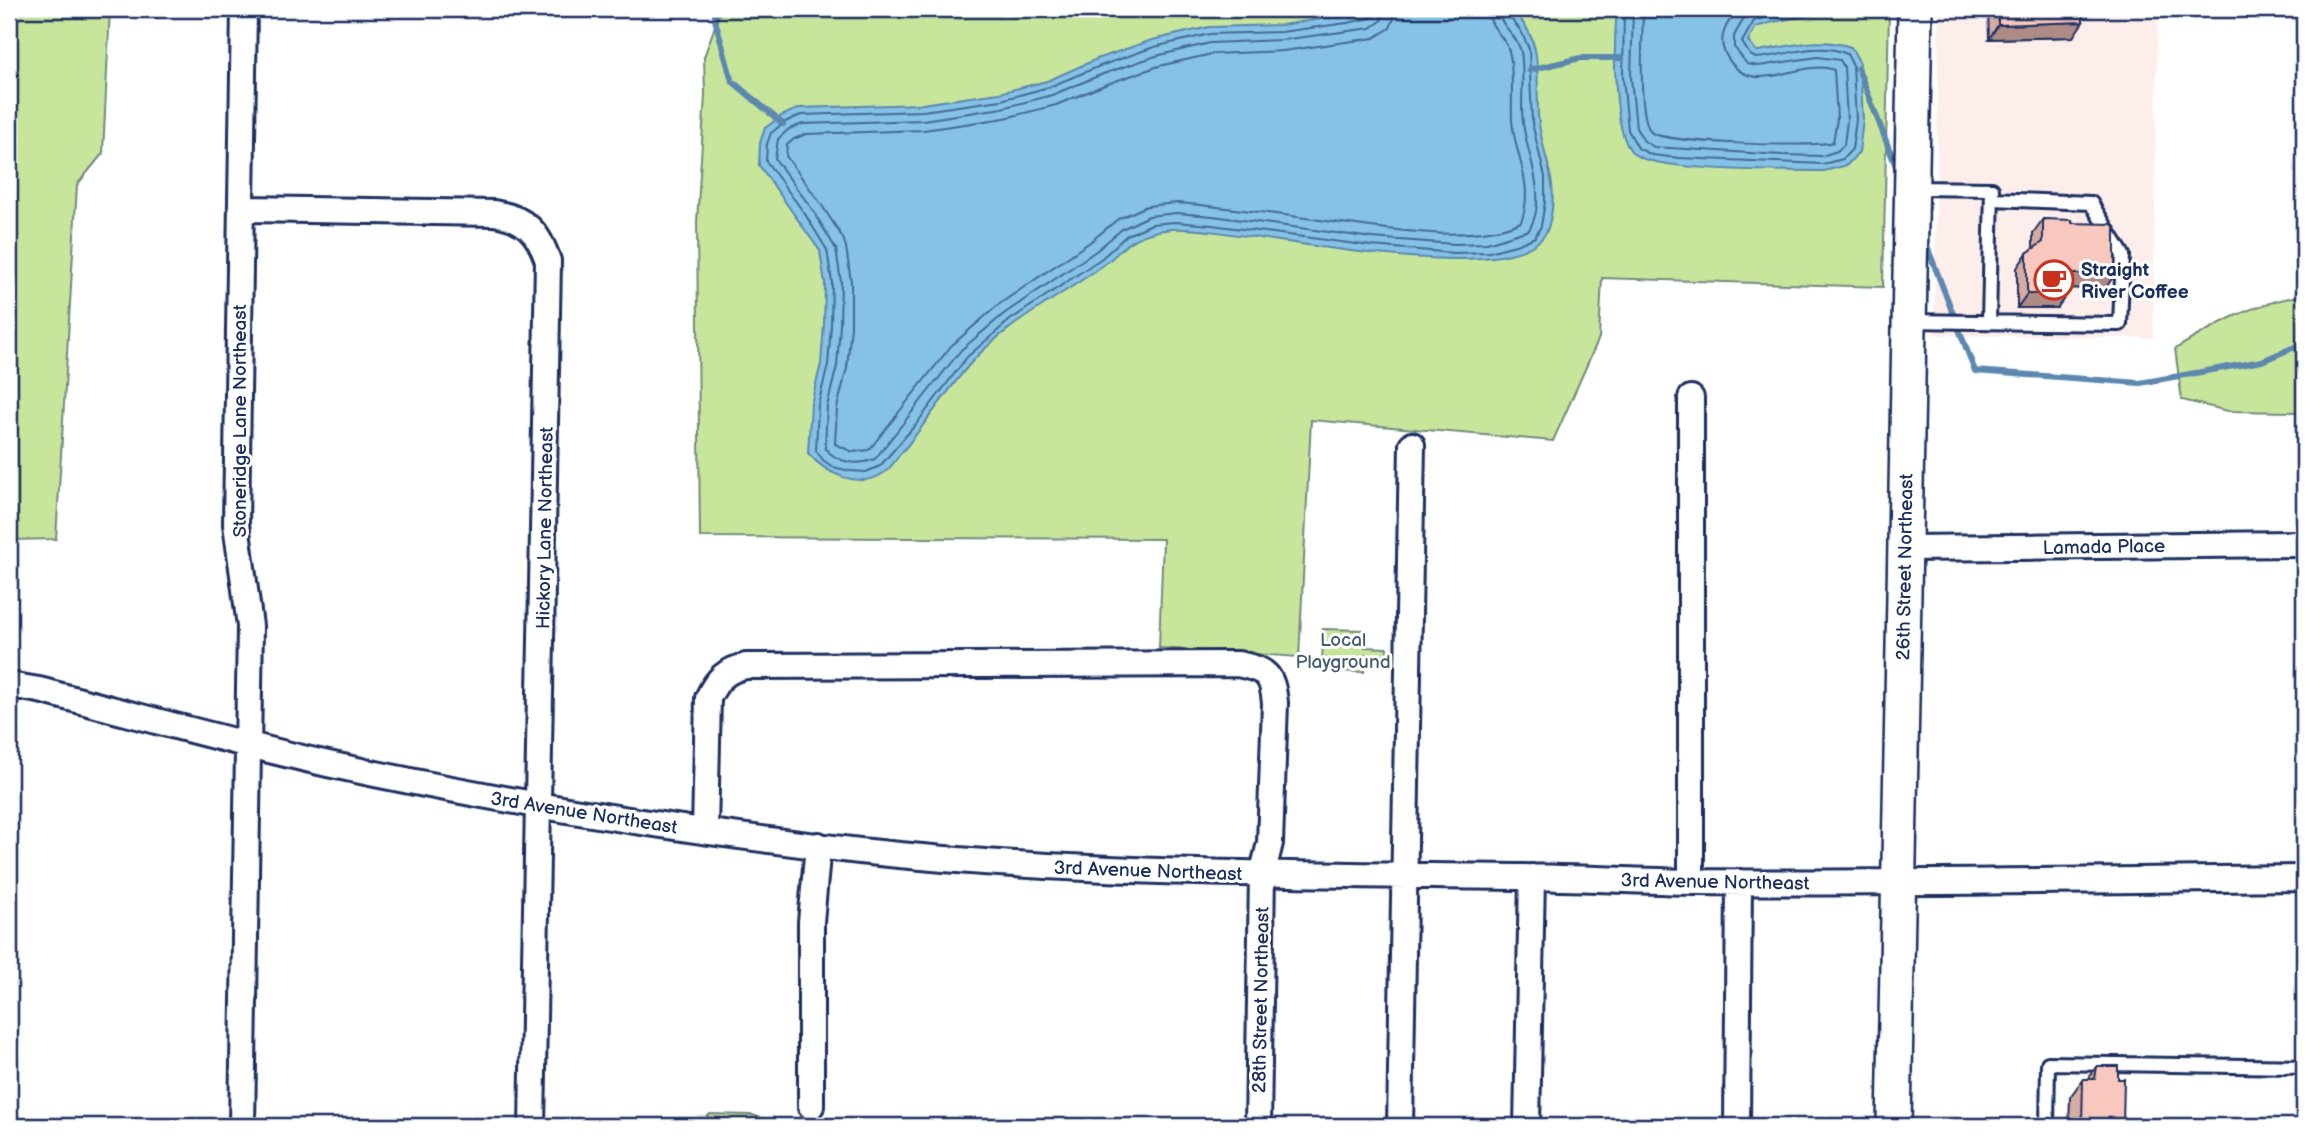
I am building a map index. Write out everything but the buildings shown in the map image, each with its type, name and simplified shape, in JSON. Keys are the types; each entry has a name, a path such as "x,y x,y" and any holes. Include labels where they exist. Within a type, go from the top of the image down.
{"main road":[{"name":"26th Street Northeast","path":"1895,1126 1915,9"}],"street":[{"name":"Stoneridge Lane Northeast","path":"243,1126 250,626 236,524 244,9"},
{"name":"Hickory Lane Northeast","path":"241,209 508,215 533,231 542,244 548,261 532,1126"},
{"path":"1691,398 1692,882"},
{"path":"1400,1126 1412,445"},
{"name":"Lamada Place","path":"1905,548 2304,544"},
{"name":"28th Street Northeast","path":"705,831 708,698 716,681 731,669 758,666 1238,664 1264,671 1273,683 1275,703 1270,843 1262,875 1258,1126"},
{"name":"3rd Avenue Northeast","path":"9,685 39,690 341,766 538,805 705,831 942,858 1104,870 1692,882 1899,883 2304,878"},
{"path":"811,1107 811,922 818,845"},
{"path":"1527,1126 1532,877"},
{"path":"1737,1126 1739,882"}],"lane":[{"path":"1911,188 1992,189 1989,322"},
{"path":"1909,321 2120,324 2123,255 2091,203 1992,198"},
{"path":"2047,1126 2048,1063 2304,1067"}],"shaded area":[{"path":"1939,9 2158,9 2153,338 1934,335"}],"green space":[{"path":"9,9 110,9 103,153 77,185 56,539 9,540"},
{"path":"721,9 1889,9 1883,287 1602,278 1599,338 1553,441 1311,420 1299,657 1159,648 1163,539 700,537 697,222 705,95 704,57"},
{"path":"2304,295 2304,412 2228,411 2182,400 2175,349 2237,315 2268,303"},
{"name":"Local Playground","path":"1323,629 1365,630 1365,647 1387,648 1387,655 1364,655 1364,672 1322,671"},
{"path":"710,1114 753,1115 781,1126 698,1126"}],"water":[{"path":"1387,9 1511,9 1522,21 1534,45 1538,72 1538,115 1553,197 1548,228 1528,248 1488,258 1435,258 1375,254 1205,231 1172,229 1153,232 1131,241 1106,263 1017,323 984,349 885,472 865,480 854,480 833,473 808,453 811,404 821,364 825,283 820,251 759,165 760,143 765,128 781,116 799,108 922,104 999,93 1047,81 1097,59 1152,40 1209,27 1281,25"},
{"path":"1617,9 1842,9 1756,27 1748,41 1756,51 1815,42 1851,47 1860,63 1863,120 1859,152 1847,165 1824,171 1695,167 1647,160 1634,154 1621,127 1618,107 1615,63"}],"waterway":[{"path":"715,9 715,20 732,81 783,124"},
{"path":"1529,70 1581,58 1622,58"},
{"path":"1858,68 1898,172"},
{"path":"1925,241 1975,371 2140,383 2262,361 2304,343"}],"place":[{"name":"Straight River Coffee","path":"2054,280"}]}
